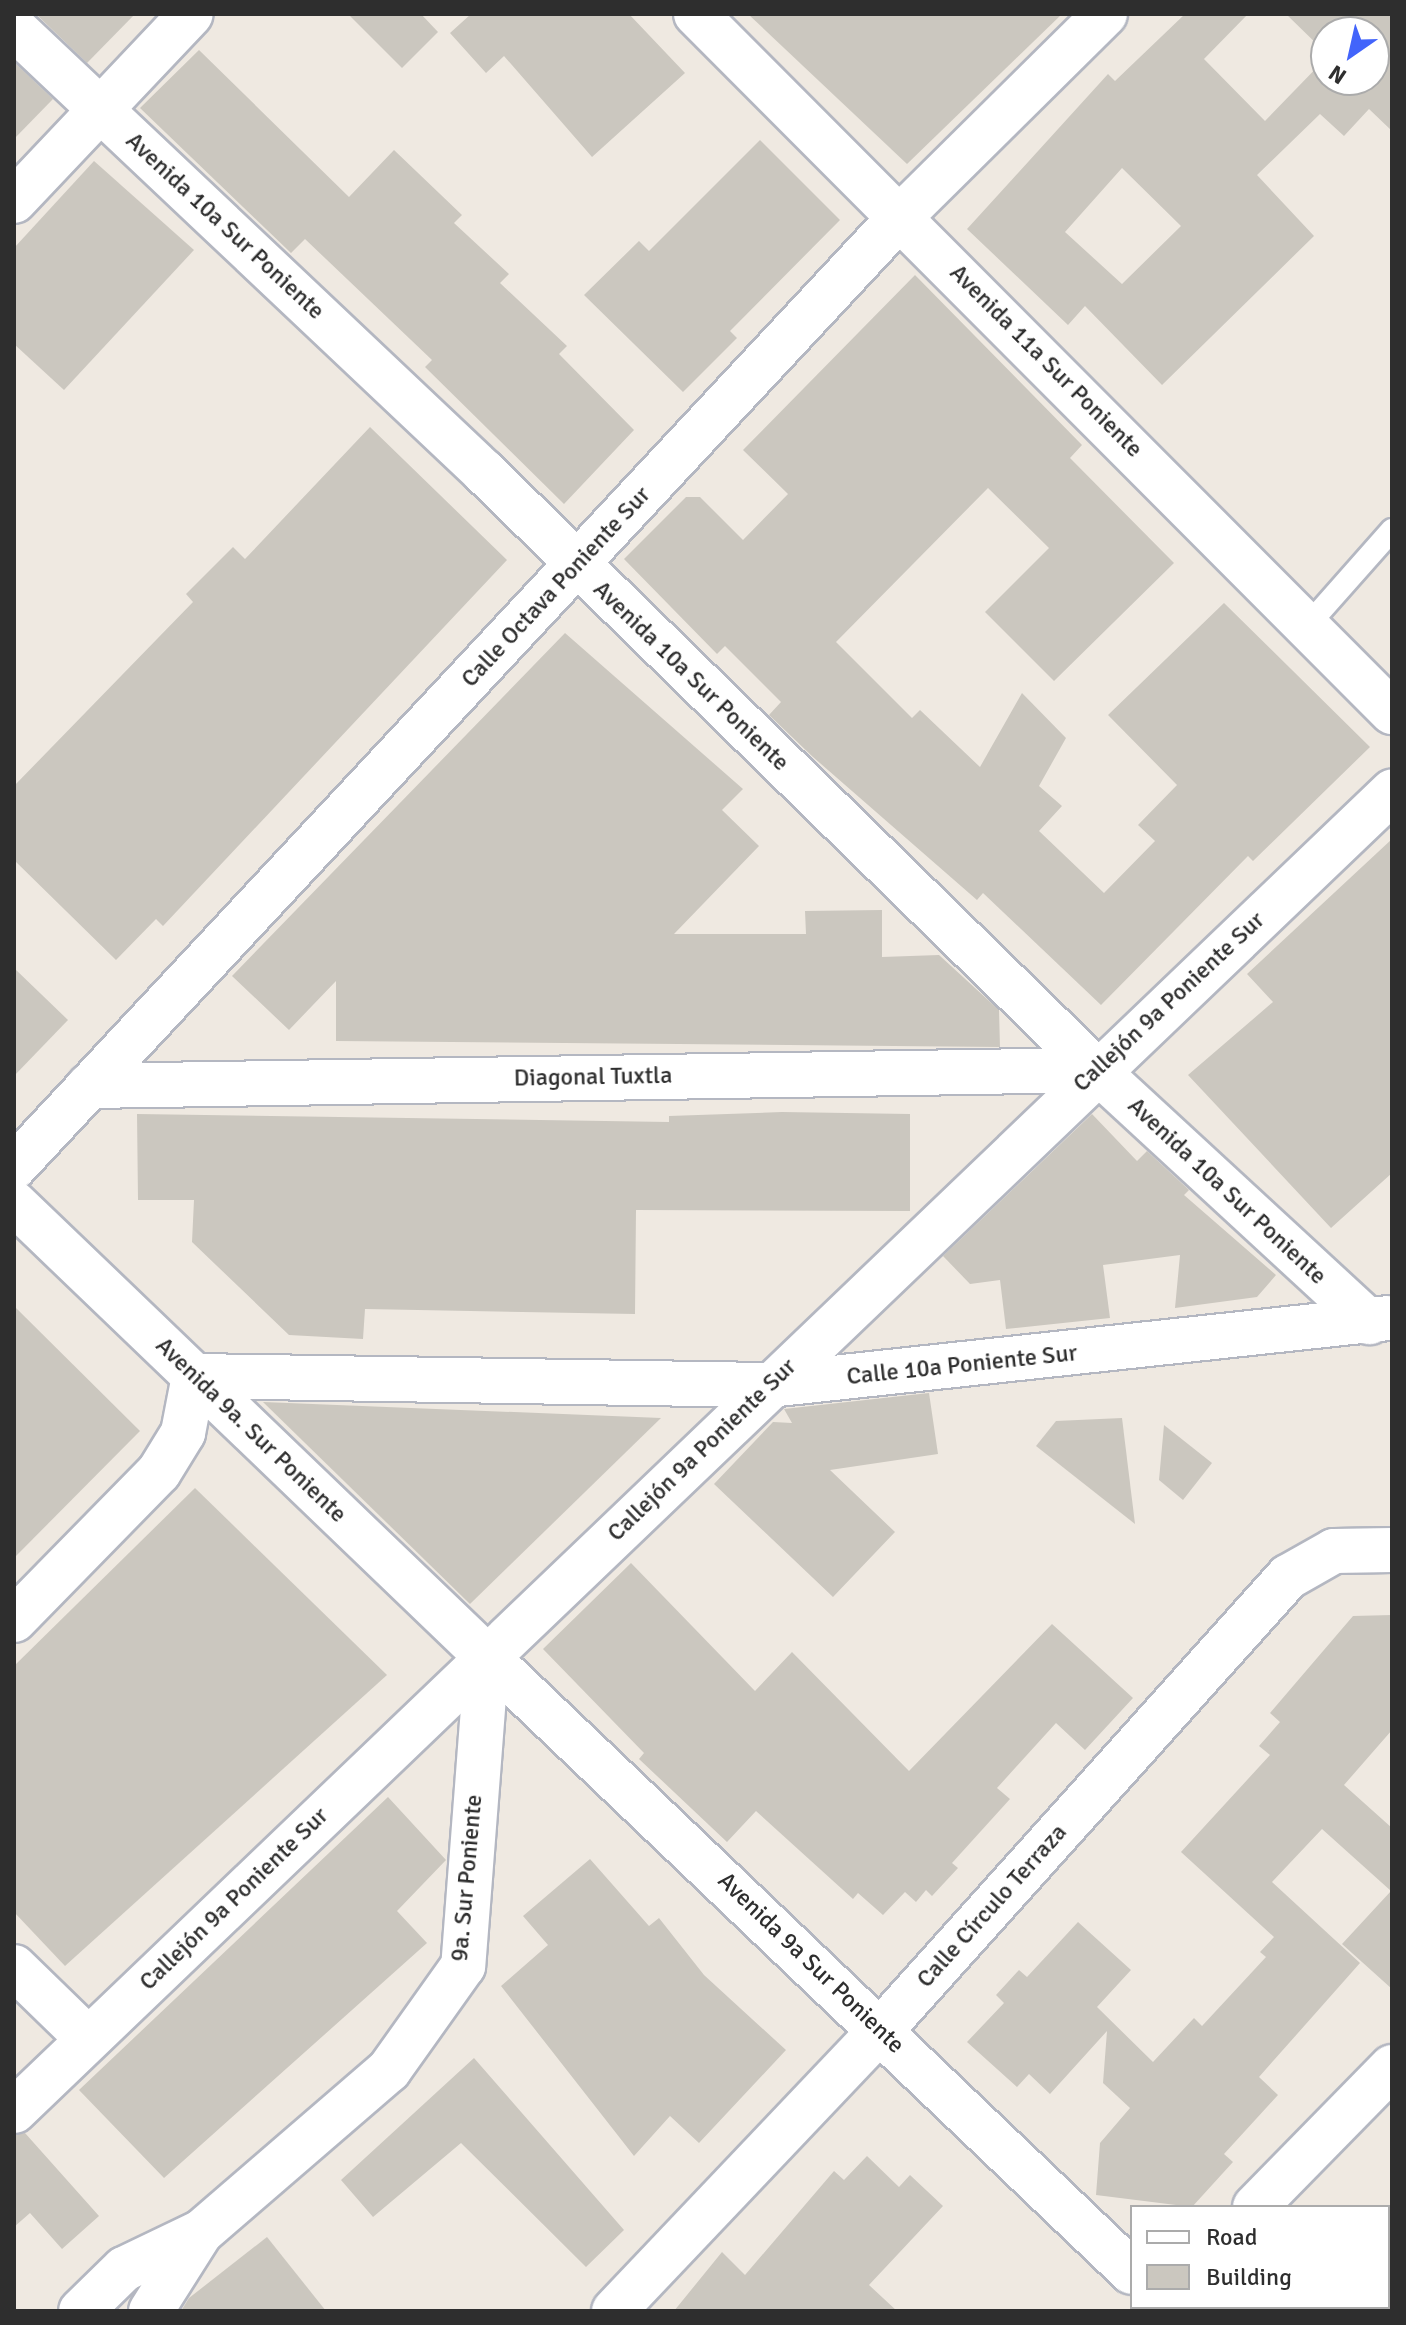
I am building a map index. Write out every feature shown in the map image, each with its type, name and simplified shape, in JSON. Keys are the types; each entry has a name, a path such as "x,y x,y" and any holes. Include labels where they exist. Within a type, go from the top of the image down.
{"street":[{"path":"14,201 191,14"},
{"name":"Avenida 11a Sur Poniente","path":"696,14 901,216 1392,712"},
{"name":"Calle Octava Poniente Sur","path":"14,1167 901,216 1105,14"},
{"name":"Avenida 10a Sur Poniente","path":"14,28 575,563 1096,1070 1381,1320"},
{"name":"Callejón 9a Poniente Sur","path":"14,2111 1096,1070 1392,792"},
{"name":"Diagonal Tuxtla","path":"89,1086 1096,1070"},
{"name":"Avenida 9a. Sur Poniente","path":"14,1203 487,1657"},
{"name":"Calle 10a Poniente Sur","path":"194,1376 769,1385 1381,1320"},
{"path":"14,1620 159,1472 183,1433 194,1376"},
{"name":"Calle Círculo Terraza","path":"614,2311 882,2029 1288,1577 1334,1551 1392,1550"},
{"name":"Avenida 9a Sur Poniente","path":"487,1657 882,2029 1130,2270"},
{"name":"9a. Sur Poniente","path":"201,2232 389,2070 463,1966 487,1657"},
{"path":"14,1967 88,2039"},
{"path":"1257,2205 1392,2067"},
{"path":"81,2311 124,2269 201,2232"},
{"path":"151,2311 201,2232"}],"lane":[{"path":"1308,625 1392,530"}],"building":[{"path":"36,14 135,14 87,63"},
{"path":"348,14 421,14 438,32 402,68"},
{"path":"471,14 629,14 685,73 592,157 504,56 486,73 450,33"},
{"path":"748,14 1062,14 907,164"},
{"path":"1185,14 1248,14 1204,59 1265,121 1310,75 1310,96 1390,96 1390,16 1310,16 1310,37 1286,14 1392,14 1392,131 1369,109 1344,136 1320,114 1257,175 1314,236 1162,385 1085,306 1068,325 967,229 1108,74 1115,81","holes":["1122,168 1181,226 1122,284 1065,232"]},
{"path":"199,50 349,197 394,150 462,215 454,223 509,274 500,283 567,346 559,354 634,430 564,504 425,367 432,360 305,239 291,253 140,108"},
{"path":"14,62 53,99 14,139"},
{"path":"760,140 840,220 730,331 737,338 683,392 584,295 639,241 649,251"},
{"path":"94,161 194,250 64,390 14,344 14,248"},
{"path":"915,275 1082,445 1070,458 1174,563 1054,681 985,612 1049,548 988,488 836,642 912,718 920,710 980,767 1022,693 1066,738 1039,786 1062,806 1039,831 1104,893 1155,841 1138,825 1177,785 1108,715 1224,603 1370,747 1253,861 1248,856 1101,1005 983,893 977,900 813,757 769,715 781,702 725,646 717,654 624,559 686,497 700,497 743,540 788,494 743,450"},
{"path":"370,427 507,560 163,926 156,919 116,960 14,860 14,786 193,602 186,594 233,547 245,559"},
{"path":"565,633 743,789 722,810 759,846 674,934 806,934 805,911 882,910 882,957 939,955 999,1010 1000,1047 336,1041 336,981 289,1030 232,976"},
{"path":"1392,839 1392,1173 1331,1228 1188,1075 1273,1002 1247,974"},
{"path":"14,968 68,1020 14,1076"},
{"path":"782,1112 910,1114 910,1211 636,1210 635,1314 365,1309 363,1339 289,1335 192,1242 194,1200 138,1200 137,1114 669,1122 669,1116"},
{"path":"1092,1114 1137,1161 1147,1151 1189,1190 1184,1195 1276,1275 1257,1297 1175,1308 1180,1255 1103,1265 1110,1318 1006,1329 1000,1280 970,1284 943,1256"},
{"path":"14,1306 140,1431 14,1558"},
{"path":"929,1393 938,1454 830,1470 895,1532 833,1597 714,1484 773,1422 792,1423 784,1409"},
{"path":"263,1402 661,1418 470,1604"},
{"path":"1122,1418 1135,1524 1036,1446 1056,1421"},
{"path":"1164,1425 1212,1463 1183,1500 1159,1480"},
{"path":"195,1488 387,1675 65,1966 14,1912 14,1666"},
{"path":"631,1563 755,1691 792,1652 909,1771 1052,1624 1133,1698 1085,1750 1056,1723 997,1788 1010,1799 952,1863 958,1868 932,1896 926,1890 916,1902 905,1892 883,1915 858,1893 853,1899 756,1811 727,1842 639,1759 644,1753 543,1649"},
{"path":"1392,1615 1392,1730 1344,1785 1392,1828 1392,1989 1342,1944 1391,1891 1322,1829 1272,1882 1360,1963 1259,2077 1278,2095 1224,2154 1233,2162 1194,2205 1096,2195 1100,2143 1130,2108 1103,2083 1107,2031 1050,2094 1029,2074 1017,2087 967,2042 1004,2003 996,1995 1019,1970 1027,1977 1078,1922 1131,1970 1097,2007 1153,2062 1194,2018 1202,2026 1266,1957 1260,1952 1274,1937 1181,1852 1270,1755 1259,1746 1280,1722 1270,1713 1353,1616"},
{"path":"388,1797 446,1860 397,1911 427,1943 164,2178 79,2090"},
{"path":"590,1859 649,1926 659,1918 704,1975 786,2050 699,2143 670,2116 634,2156 501,1986 548,1945 523,1916"},
{"path":"474,2058 624,2230 586,2267 461,2143 373,2217 341,2180"},
{"path":"25,2133 99,2216 62,2249 30,2213 14,2227 14,2135"},
{"path":"867,2156 899,2187 910,2175 943,2206 869,2285 897,2311 674,2311 722,2252 745,2275 834,2171 844,2180"},
{"path":"267,2237 326,2311 181,2311 189,2298"}]}
